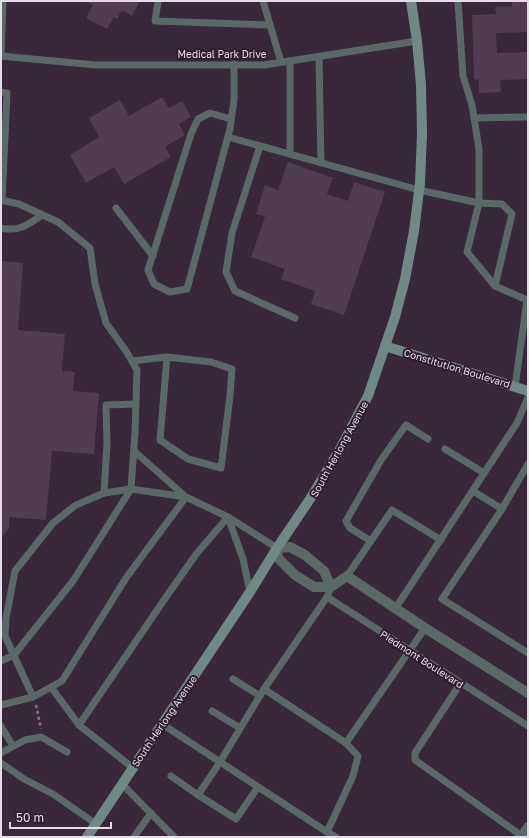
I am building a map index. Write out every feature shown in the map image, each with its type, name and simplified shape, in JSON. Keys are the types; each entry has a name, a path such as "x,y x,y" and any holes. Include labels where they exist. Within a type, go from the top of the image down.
{"street":[{"name":"South Herlong Avenue","path":"87,837 310,499 340,449 368,396 395,317 405,279 414,231 419,190 422,134 421,85 417,41 411,1"},
{"name":"Constitution Boulevard","path":"385,346 528,391"},
{"path":"331,587 324,571 305,554 290,547 277,548 278,558 295,575 314,587 331,587 347,576 424,628 528,693"},
{"path":"522,836 528,827"}],"lane":[{"path":"1,56 3,1"},
{"path":"158,1 155,21 270,25"},
{"path":"263,1 281,62"},
{"path":"458,1 463,76 472,105 479,149 479,203 467,252 495,286 527,300 515,387"},
{"name":"Medical Park Drive","path":"1,56 96,65 264,65 417,41"},
{"path":"319,56 321,163"},
{"path":"290,61 290,154"},
{"path":"231,118 210,113 198,119 191,134 148,270 154,284 170,292 187,289 228,137 234,100 234,64"},
{"path":"1,92 8,93 3,161 2,201 19,204 58,222 90,248 95,284 106,323 137,370 131,489 73,581 14,655 1,661"},
{"path":"474,118 528,117"},
{"path":"228,137 419,190 479,203 502,204 512,214 495,286"},
{"path":"260,146 232,233 226,272 235,291 295,318"},
{"path":"116,208 153,256"},
{"path":"1,228 25,228 42,215"},
{"path":"132,361 167,357 211,362 232,369 221,468 188,459 160,440 167,357"},
{"path":"396,609 517,423 528,397"},
{"path":"104,493 107,442 106,405 136,404"},
{"path":"371,541 350,528 346,521 381,460 406,426 428,439"},
{"path":"445,449 484,473"},
{"path":"134,451 186,497 228,517 277,548"},
{"path":"528,464 502,508 442,599 528,653"},
{"path":"33,697 5,636 6,618 15,571 53,523 76,505 104,493 131,489 186,497"},
{"path":"473,491 502,508"},
{"path":"1,705 33,697 62,681 126,578 186,497"},
{"path":"347,576 392,510 441,540"},
{"path":"228,517 243,558 250,592"},
{"path":"79,725 197,553 228,517"},
{"path":"198,795 220,762 264,689 326,598 331,587"},
{"name":"Piedmont Boulevard","path":"326,598 528,726"},
{"path":"1,606 9,602"},
{"path":"346,743 424,628"},
{"path":"233,679 260,696"},
{"path":"460,684 415,753 416,760 522,836"},
{"path":"50,687 79,725 133,768"},
{"path":"264,689 346,743 358,756 353,776 327,832"},
{"path":"212,711 240,728"},
{"path":"162,724 336,837"},
{"path":"1,726 13,746"},
{"path":"1,753 25,740 42,737 67,752"},
{"path":"1,763 24,779 53,794 96,824"},
{"path":"171,776 236,819 258,787"},
{"path":"122,784 174,837"},
{"path":"134,837 151,813"}],"path":[{"path":"33,697 39,713 42,737"}],"building":[{"path":"86,1 140,1 132,16 122,10 117,19 114,17 107,29 86,18 93,5"},
{"path":"512,1 528,1 528,32 496,33 497,53 527,52 528,79 500,80 501,92 479,93 479,79 474,80 472,15 496,14 495,7 512,7"},
{"path":"162,97 169,108 182,101 191,117 179,124 185,135 165,147 171,157 124,184 114,167 86,183 70,155 99,137 89,118 120,100 129,116"},
{"path":"288,162 333,178 327,194 348,201 354,182 385,192 344,315 311,304 315,291 281,279 285,269 251,257 265,217 256,214 265,185 278,190"},
{"path":"1,261 23,263 18,330 65,334 62,371 75,372 73,391 99,393 94,454 52,451 46,520 9,517 9,527 5,534 1,537"}]}
